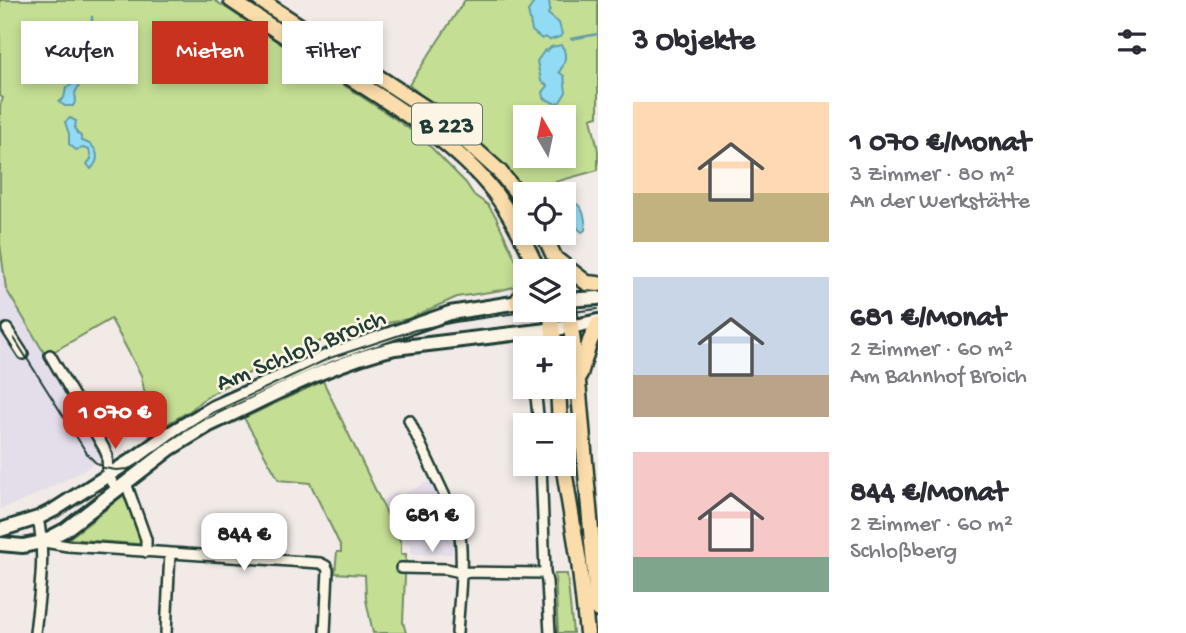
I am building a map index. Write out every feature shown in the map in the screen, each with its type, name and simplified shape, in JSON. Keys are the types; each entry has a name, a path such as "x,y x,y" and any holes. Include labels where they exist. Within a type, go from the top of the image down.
{"main road":[{"name":"B 223","path":"230,0 423,126 462,158 494,192 533,259"},
{"name":"B 223","path":"260,0 438,116 499,171 513,188"},
{"path":"530,259 531,255"},
{"path":"576,276 587,283 598,284"},
{"path":"576,299 598,298"},
{"name":"Am Schloß Broich","path":"0,530 38,518 61,505 214,407 330,355 450,313 513,300"},
{"path":"552,322 554,336"},
{"path":"570,322 578,382 598,610"},
{"path":"578,382 598,322"},
{"name":"Am Schloß Broich","path":"0,544 23,546 42,542 65,530 171,448 209,425 337,366 395,348 598,322"},
{"path":"565,476 587,633"}],"street":[{"path":"7,329 23,354"},
{"path":"50,355 104,448 107,455 107,475 121,487 146,538 146,552"},
{"path":"409,420 460,532 457,633"},
{"path":"541,476 550,633"},
{"path":"35,633 42,566 38,518"},
{"path":"42,542 146,552 320,563 327,566 328,575 325,633"},
{"path":"166,633 170,553"},
{"path":"401,568 545,573"}],"shaded area":[{"path":"0,244 6,289 104,457 23,501 0,509"},
{"path":"430,481 453,526 454,549 451,554 411,554 411,543 400,543 380,502 398,492 400,496"}],"green space":[{"path":"0,0 214,0 246,21 152,21 152,84 268,84 268,35 282,45 282,84 342,84 424,140 466,183 474,195 488,205 515,259 513,259 513,287 457,297 408,319 347,331 321,341 223,387 150,437 139,403 147,404 141,375 111,319 46,356 6,289 0,244 0,106 3,98 0,96"},
{"path":"465,0 598,0 598,116 591,118 598,150 598,170 555,182 517,182 486,150 409,85"},
{"path":"323,381 401,543 401,554 406,554 403,622 406,633 373,633 366,600 365,575 335,573 337,552 341,552 341,547 310,483 279,480 244,418"},
{"path":"123,495 142,538 138,544 68,539 93,520"},
{"path":"555,574 567,574 573,633 558,633"}],"water":[{"path":"527,0 549,0 548,14 559,23 562,34 560,37 542,39 532,31 528,11 533,4"},
{"path":"561,45 565,58 559,72 564,76 566,92 560,102 554,103 544,98 543,92 548,86 541,81 537,61 545,50"},
{"path":"80,84 73,106 65,106 59,102 64,98 66,88"},
{"path":"70,118 76,121 75,128 81,141 91,145 96,152 96,160 91,169 87,164 91,159 89,150 76,150 69,144 65,122"},
{"path":"576,206 581,209 585,219 585,230 582,232 576,224"}],"waterway":[{"path":"571,39 598,34"}],"tram line":[{"path":"576,312 598,309"},
{"path":"14,338 88,455 104,468 116,470 136,466 212,413 330,358 415,330 513,314"}]}
